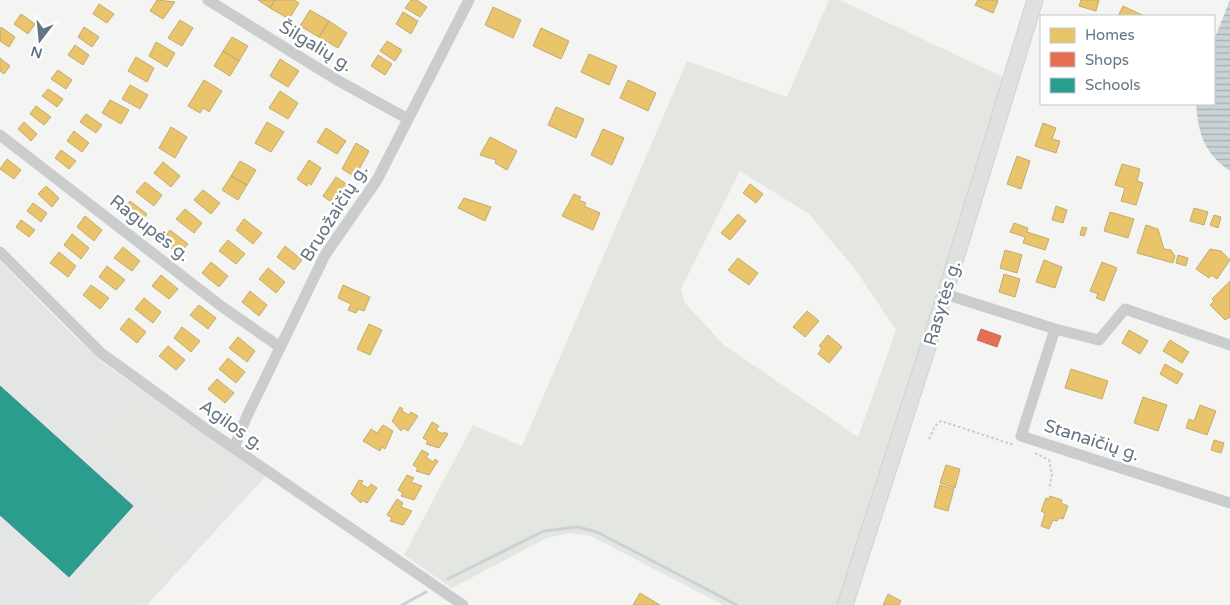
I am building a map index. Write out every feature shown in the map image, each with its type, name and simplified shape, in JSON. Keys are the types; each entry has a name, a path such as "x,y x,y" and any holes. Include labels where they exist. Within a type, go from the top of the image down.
{"main road":[{"name":"Rasytės g.","path":"845,605 945,294 1035,0"}],"street":[{"name":"Šilgalių g.","path":"208,0 338,80 408,119"},
{"name":"Bruožaičių g.","path":"234,448 325,255 366,198 470,0"},
{"name":"Ragupės g.","path":"0,135 221,306 280,347"},
{"name":"Agilos g.","path":"0,252 101,353 234,448 463,605"},
{"path":"945,294 1055,330 1099,340 1125,309 1230,345"},
{"name":"Stanaičių g.","path":"1055,330 1021,436 1230,503"}],"path":[{"path":"929,439 935,426 941,421 1022,447"},
{"path":"1029,450 1049,460 1052,475 1049,488"}],"shaded area":[{"path":"829,0 840,0 1003,77 840,605 723,605 591,536 571,533 547,538 452,588 404,555 473,425 522,446 687,61 787,97","holes":["740,171 809,214 854,268 896,330 858,437 724,345 685,303 681,289"]},
{"path":"1230,0 1230,171 1214,157 1204,142 1196,105 1215,105 1215,38"},
{"path":"0,261 71,333 106,365 266,476 147,605 0,605"},
{"path":"131,397 237,468 184,522 93,440"},
{"path":"140,511 185,554 137,605 101,605 75,580"}],"building: Homes":[{"path":"157,0 175,2 163,19 150,11"},
{"path":"258,0 275,0 270,8"},
{"path":"275,0 294,0 299,3 289,19 270,8"},
{"path":"411,0 417,0 427,7 420,17 405,8"},
{"path":"978,0 998,1 993,13 975,5"},
{"path":"1081,0 1099,0 1096,11 1079,6"},
{"path":"99,4 114,14 107,23 93,14"},
{"path":"1123,6 1142,15 1118,15"},
{"path":"493,7 521,20 513,38 485,25"},
{"path":"310,10 329,21 319,37 300,26"},
{"path":"403,12 418,21 411,34 396,24"},
{"path":"21,14 35,24 28,34 14,24"},
{"path":"180,20 193,28 182,46 168,38"},
{"path":"329,21 347,33 338,48 319,37"},
{"path":"1,27 15,37 9,47 0,41"},
{"path":"84,27 99,37 92,47 78,37"},
{"path":"541,28 569,41 561,59 533,46"},
{"path":"232,37 248,46 239,61 223,51"},
{"path":"387,41 402,50 395,61 380,51"},
{"path":"156,42 175,53 167,67 149,56"},
{"path":"75,45 89,55 83,65 68,55"},
{"path":"223,51 239,61 230,76 214,66"},
{"path":"589,54 617,66 609,85 581,72"},
{"path":"378,55 392,64 385,75 371,66"},
{"path":"136,57 154,68 147,82 128,71"},
{"path":"0,58 10,66 4,74 0,71"},
{"path":"280,59 299,71 288,87 270,76"},
{"path":"58,70 72,80 66,89 51,79"},
{"path":"204,80 222,91 209,112 203,108 200,113 188,106"},
{"path":"628,80 656,93 648,111 620,98"},
{"path":"130,85 148,95 140,109 122,99"},
{"path":"48,89 63,99 57,107 42,96"},
{"path":"280,91 298,103 288,119 269,108"},
{"path":"110,100 129,110 121,124 102,113"},
{"path":"36,106 51,117 44,125 30,114"},
{"path":"556,107 584,119 576,138 548,125"},
{"path":"86,114 102,125 96,133 80,122"},
{"path":"24,122 37,134 31,141 18,129"},
{"path":"267,122 284,132 271,152 255,143"},
{"path":"1043,123 1056,128 1052,139 1060,141 1056,153 1035,146"},
{"path":"171,127 187,137 175,158 159,148"},
{"path":"326,128 346,141 337,154 317,142"},
{"path":"603,129 624,138 612,165 591,155"},
{"path":"74,131 89,143 82,152 67,141"},
{"path":"490,137 517,151 507,170 495,163 496,160 480,155"},
{"path":"356,143 369,151 355,177 342,169"},
{"path":"61,150 76,161 69,169 55,158"},
{"path":"1017,156 1030,161 1021,189 1007,184"},
{"path":"7,159 21,170 14,179 0,169"},
{"path":"309,160 321,168 311,185 308,183 307,186 297,179"},
{"path":"240,161 256,170 247,185 231,176"},
{"path":"163,162 180,176 171,187 154,173"},
{"path":"1122,164 1140,169 1137,181 1143,183 1136,205 1121,201 1125,188 1115,185"},
{"path":"231,176 247,185 238,200 222,190"},
{"path":"336,177 348,185 334,204 323,196"},
{"path":"145,182 162,195 154,206 136,192"},
{"path":"750,184 763,194 756,203 743,193"},
{"path":"46,186 59,198 52,207 38,194"},
{"path":"203,190 220,203 211,214 194,200"},
{"path":"574,194 581,197 579,200 586,203 584,206 600,213 593,230 562,216"},
{"path":"464,198 491,207 485,221 458,208"},
{"path":"130,201 147,214 139,225 122,211"},
{"path":"33,203 47,213 41,222 27,211"},
{"path":"1056,206 1067,210 1063,223 1052,220"},
{"path":"1194,208 1208,212 1204,225 1190,221"},
{"path":"185,209 202,223 194,233 176,219"},
{"path":"1110,212 1134,219 1128,238 1104,231"},
{"path":"738,214 746,221 730,240 721,233"},
{"path":"1214,215 1221,217 1218,228 1210,225"},
{"path":"85,216 102,230 94,241 77,227"},
{"path":"244,219 262,233 253,244 236,230"},
{"path":"21,220 35,230 29,237 16,227"},
{"path":"1014,223 1028,228 1027,232 1049,239 1045,250 1023,243 1025,237 1010,232"},
{"path":"1146,225 1158,229 1164,249 1171,250 1175,256 1173,263 1137,253"},
{"path":"1082,227 1087,228 1084,236 1080,235"},
{"path":"170,230 188,244 179,254 162,241"},
{"path":"72,234 89,248 81,259 64,245"},
{"path":"228,240 245,254 236,264 219,251"},
{"path":"285,246 302,260 294,270 277,257"},
{"path":"123,247 140,261 132,271 114,258"},
{"path":"1210,249 1221,251 1230,260 1217,279 1211,275 1209,278 1196,269"},
{"path":"1005,250 1022,255 1017,273 1000,268"},
{"path":"59,252 76,266 68,277 50,263"},
{"path":"1178,255 1188,258 1186,266 1176,263"},
{"path":"738,258 758,273 749,285 728,270"},
{"path":"1044,260 1062,267 1055,288 1036,282"},
{"path":"211,262 228,276 219,287 202,273"},
{"path":"1102,262 1117,268 1104,301 1096,298 1098,294 1090,291"},
{"path":"107,266 125,280 116,290 99,277"},
{"path":"268,268 285,282 276,293 259,279"},
{"path":"1004,274 1020,279 1015,297 999,292"},
{"path":"161,275 178,289 169,299 152,286"},
{"path":"1230,281 1230,317 1225,320 1210,305 1214,301 1212,299"},
{"path":"91,285 109,298 100,309 83,295"},
{"path":"343,285 370,297 364,311 358,309 356,313 348,310 351,304 338,298"},
{"path":"250,291 267,305 259,316 242,302"},
{"path":"144,298 161,312 153,323 135,309"},
{"path":"199,305 216,318 208,329 190,315"},
{"path":"807,311 819,321 805,337 793,327"},
{"path":"129,318 146,332 137,343 120,329"},
{"path":"369,324 382,330 370,355 357,349"},
{"path":"182,327 200,341 191,352 174,338"},
{"path":"1129,330 1148,341 1140,354 1122,343"},
{"path":"828,335 842,347 829,363 818,354 822,348 819,346"},
{"path":"238,337 255,351 247,362 229,348"},
{"path":"1170,340 1189,352 1182,363 1163,351"},
{"path":"168,346 185,360 176,370 159,356"},
{"path":"228,358 245,372 236,383 219,369"},
{"path":"1165,364 1183,374 1177,384 1160,374"},
{"path":"1071,369 1108,381 1102,399 1065,388"},
{"path":"217,379 234,393 225,403 208,389"},
{"path":"1143,397 1167,405 1158,431 1134,423"},
{"path":"1200,405 1216,411 1207,435 1186,428 1189,419 1194,421"},
{"path":"400,407 403,409 402,411 409,415 411,412 418,416 408,431 403,428 401,431 392,421"},
{"path":"432,422 439,426 436,430 443,434 444,432 448,434 439,448 426,444 428,441 423,438"},
{"path":"383,425 393,431 385,449 382,447 380,451 363,441 371,429 377,433"},
{"path":"1214,440 1224,443 1221,453 1211,450"},
{"path":"422,450 429,454 426,457 433,462 435,459 438,461 429,475 416,471 418,468 413,465"},
{"path":"946,465 960,469 955,488 940,483"},
{"path":"407,475 414,478 411,482 422,486 414,500 401,496 403,493 398,490"},
{"path":"359,480 363,481 361,484 368,488 371,484 377,488 367,503 362,500 361,503 351,494"},
{"path":"940,485 954,489 948,511 934,507"},
{"path":"1050,496 1062,500 1061,503 1068,506 1063,519 1053,520 1049,529 1041,526 1045,513 1041,511 1046,498 1049,499"},
{"path":"397,499 403,503 401,507 412,511 403,525 390,521 392,518 387,515"},
{"path":"640,593 660,605 633,605"},
{"path":"888,594 901,601 899,605 883,605"}],"building: Shops":[{"path":"981,329 1001,336 997,347 977,340"}],"building: Schools":[{"path":"0,386 133,506 69,577 0,515"}],"waterway":[{"path":"448,579 544,531 578,527 597,532 737,605"},
{"path":"402,605 426,592"}]}
